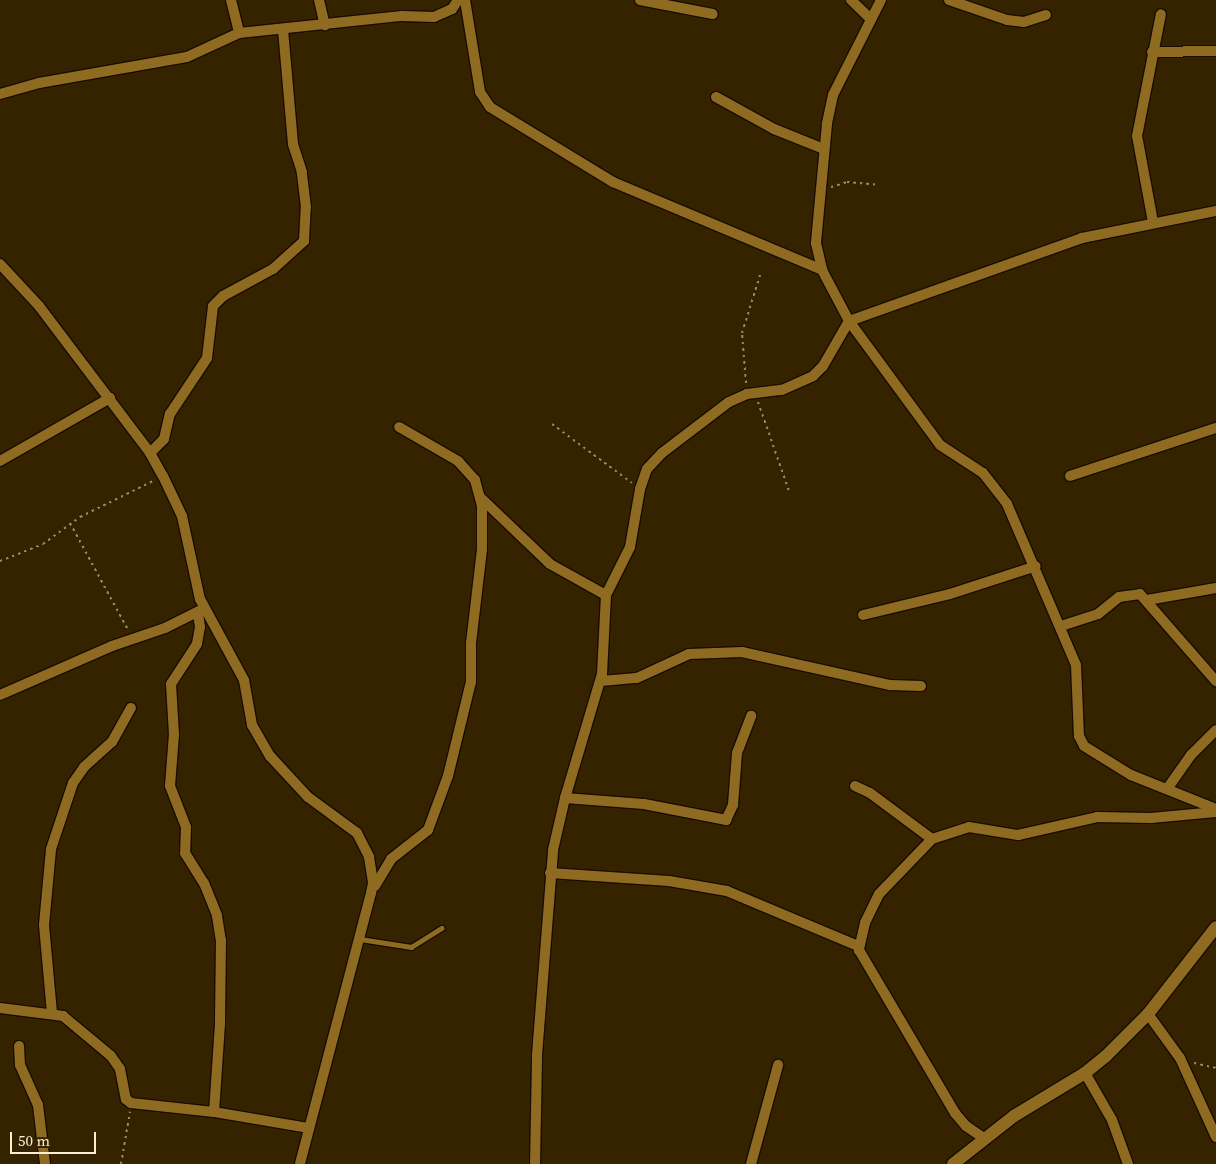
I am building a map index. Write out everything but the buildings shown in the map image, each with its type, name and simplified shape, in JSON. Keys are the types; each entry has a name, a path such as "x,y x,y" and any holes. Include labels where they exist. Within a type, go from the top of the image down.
{"street":[{"path":"231,0 240,33"},
{"path":"320,0 325,25"},
{"path":"0,94 39,83 187,57 240,33 402,16 434,17 452,9 458,0"},
{"path":"465,0 480,92 490,107 613,182 822,270"},
{"path":"640,0 713,14"},
{"path":"851,0 871,19"},
{"path":"881,0 833,95 819,188 816,248 822,270 849,321 940,445 980,470 994,484 1036,566 1078,671 1080,740 1104,760 1216,811"},
{"path":"949,0 1007,20 1024,22 1046,15"},
{"path":"1153,222 1137,143 1152,52 1161,14"},
{"path":"150,454 164,439 170,414 208,358 213,306 223,296 273,269 304,241 306,207 302,172 293,144 282,30"},
{"path":"1152,52 1216,51"},
{"path":"716,97 774,129 824,149"},
{"path":"534,1164 537,1055 550,916 550,873 565,798 601,681 604,662 606,595 630,547 640,489 647,469 662,453 719,408 751,394 782,390 812,376 823,366 849,321 1082,238 1153,222 1216,211"},
{"path":"0,264 39,306 110,398 150,454 182,516 201,610 197,644 170,688 174,734 170,786 186,827 186,853 204,883 219,926 221,1006 214,1112"},
{"path":"0,461 110,398"},
{"path":"371,894 391,859 428,830 448,776 471,682 471,643 482,549 481,498 474,480 458,461 399,426"},
{"path":"1070,476 1216,428"},
{"path":"481,498 550,564 606,595"},
{"path":"863,615 950,594 1036,566"},
{"path":"1147,600 1216,588"},
{"path":"1061,626 1098,614 1121,596 1140,594 1147,600 1197,662 1216,681"},
{"path":"0,695 201,610"},
{"path":"201,610 244,680 252,725 270,756 308,797 360,838 371,866 371,894 300,1164"},
{"path":"601,681 633,679 689,654 742,652 890,685 921,686"},
{"path":"52,1012 44,924 51,849 73,783 84,767 112,742 131,708"},
{"path":"565,798 644,804 726,820 732,805 737,752 751,716"},
{"path":"1166,789 1191,755 1216,730"},
{"path":"855,786 870,793 932,839"},
{"path":"984,1138 966,1126 955,1113 861,956 858,946 879,894 932,839 969,827 1018,835 1097,817 1151,818 1216,811"},
{"path":"550,873 669,881 727,892 858,946"},
{"path":"953,1164 984,1138 1086,1073 1148,1014 1215,929"},
{"path":"0,1008 52,1012 66,1019 111,1056 120,1069 126,1098 131,1103 214,1112 309,1128"},
{"path":"1148,1014 1180,1058 1216,1137"},
{"path":"19,1046 20,1065 38,1105 45,1164"},
{"path":"751,1164 778,1065"},
{"path":"1086,1073 1112,1120 1128,1164"}],"lane":[{"path":"360,939 411,947 442,928"}],"path":[{"path":"819,188 847,182 879,185"},
{"path":"761,272 742,332 751,394 790,494"},
{"path":"552,424 640,489"},
{"path":"0,561 43,544 70,523 163,476"},
{"path":"70,523 131,640"},
{"path":"1180,1058 1216,1068"},
{"path":"121,1164 131,1103"}]}
